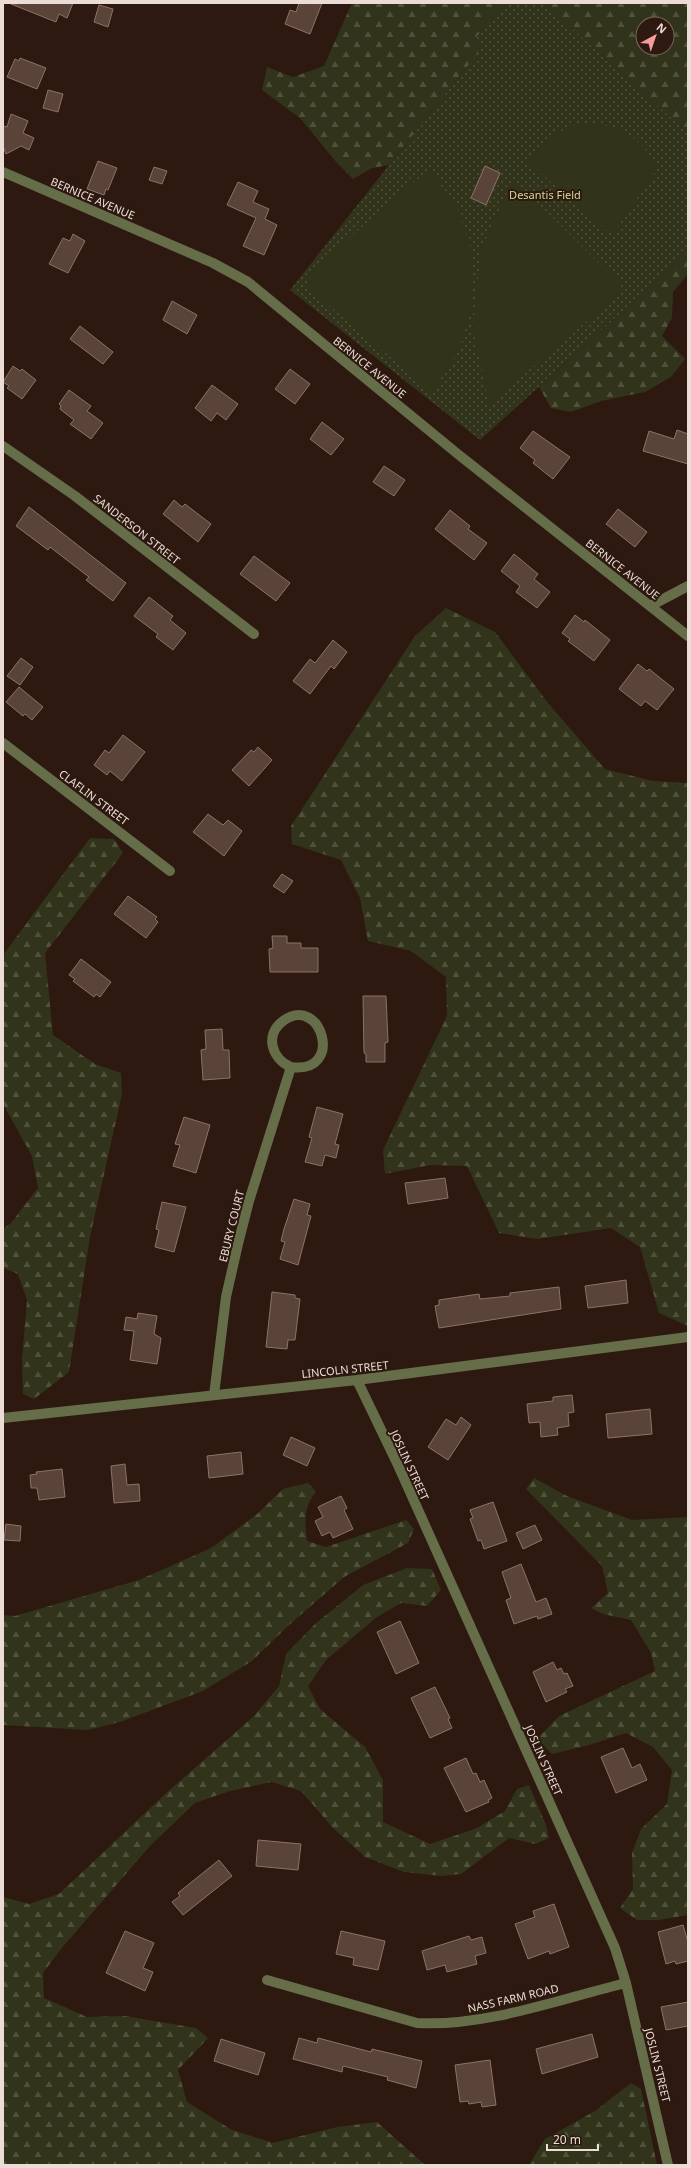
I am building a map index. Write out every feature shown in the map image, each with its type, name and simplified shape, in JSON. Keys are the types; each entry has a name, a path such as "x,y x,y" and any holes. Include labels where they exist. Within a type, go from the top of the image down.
{"street":[{"name":"BERNICE AVENUE","path":"3,172 213,263 248,282 465,460 688,636"},
{"name":"SANDERSON STREET","path":"3,446 75,496 254,634"},
{"path":"650,606 688,586"},
{"name":"CLAFLIN STREET","path":"3,743 170,871"},
{"path":"291,1017 303,1017 313,1021 320,1029 324,1040 322,1051 317,1060 308,1066 291,1067 281,1062 274,1053 272,1036 281,1022 291,1017"},
{"name":"EBURY COURT","path":"214,1395 226,1297 238,1244 249,1200 291,1067"},
{"name":"LINCOLN STREET","path":"3,1418 357,1380 688,1337"},
{"name":"JOSLIN STREET","path":"357,1380 397,1463 615,1948 626,1983 668,2165"},
{"name":"NASS FARM ROAD","path":"266,1980 410,2021 440,2024 486,2018 626,1983"}],"green space":[{"path":"352,3 505,3 474,40 482,48 389,165 372,168 353,179 337,163 300,118 262,90 267,67 293,77 324,66"},
{"name":"Desantis Field","path":"505,3 544,3 688,133 688,252 480,440 290,290 482,48 474,40"},
{"path":"544,3 688,3 688,133"},
{"path":"583,123 597,124 628,134 651,156 658,168 614,232 608,232 528,162 540,147 552,137 565,129"},
{"path":"429,169 458,209 473,255 473,305 459,351 432,392 309,289 310,272"},
{"path":"513,179 619,282 619,294 489,404 473,328 481,250"},
{"path":"688,252 688,274 673,292 672,318 662,336 685,359 671,377 645,392 601,401 571,412 551,408 539,387"},
{"path":"446,608 495,632 548,703 605,769 653,781 688,783 688,1326 659,1313 640,1247 611,1228 538,1239 499,1233 467,1166 430,1165 385,1174 383,1150 447,1016 446,977 411,951 368,941 360,898 341,860 292,844 291,826 415,636"},
{"path":"90,838 114,839 123,853 45,953 53,1035 95,1064 121,1073 122,1094 90,1237 69,1372 34,1399 23,1394 22,1359 27,1300 18,1274 3,1268 3,1229 11,1223 38,1188 32,1156 3,1104 3,955"},
{"path":"534,1478 567,1496 632,1520 688,1517 688,1915 658,1920 637,1920 620,1908 633,1889 632,1853 641,1829 667,1804 672,1770 653,1747 626,1733 589,1745 552,1754 537,1739 559,1716 655,1671 651,1653 631,1620 603,1614 591,1608 608,1593 602,1566 526,1489"},
{"path":"308,1483 316,1492 307,1509 307,1541 326,1547 406,1520 414,1529 408,1543 344,1577 289,1625 252,1661 203,1691 120,1722 88,1730 3,1725 3,1615 15,1616 139,1580 211,1548 256,1515 283,1489"},
{"path":"407,1568 432,1569 441,1590 427,1606 401,1603 377,1617 326,1660 308,1686 320,1709 365,1747 383,1780 383,1822 430,1844 477,1828 505,1811 517,1789 529,1785 546,1825 549,1838 535,1844 509,1838 461,1874 442,1876 404,1872 365,1857 332,1827 301,1791 272,1782 230,1791 195,1803 150,1846 61,1949 43,1973 44,1998 87,2017 125,2016 196,2028 208,2038 178,2070 187,2102 232,2130 273,2143 337,2127 377,2122 425,2165 3,2165 3,1897 29,1904 59,1894 164,1795 254,1716 279,1686 286,1654 315,1624 363,1585"},
{"path":"631,2083 641,2089 657,2165 529,2165 545,2139 595,2111"}],"building":[{"path":"73,3 67,18 59,14 56,22 11,4"},
{"path":"299,3 322,3 310,34 285,24 290,10 296,12"},
{"path":"99,5 113,9 108,27 94,22"},
{"path":"20,58 46,68 37,89 7,77 15,59 19,61"},
{"path":"48,90 63,94 58,112 43,108"},
{"path":"11,114 28,121 23,133 34,138 29,150 21,146 6,154 3,146 3,126 7,127"},
{"path":"98,161 117,168 108,190 106,189 104,195 87,189"},
{"path":"485,166 500,173 486,205 471,198"},
{"path":"154,167 167,171 162,184 149,180"},
{"path":"238,182 258,191 253,202 269,209 265,219 277,225 264,255 243,246 256,218 227,205"},
{"path":"73,234 85,241 68,273 49,264 63,238 70,241"},
{"path":"172,301 197,315 187,334 163,320"},
{"path":"80,326 113,352 103,364 70,339"},
{"path":"13,366 20,371 22,369 36,380 22,399 7,388 9,386 3,382"},
{"path":"290,369 310,384 295,404 275,389"},
{"path":"212,385 238,404 226,420 217,413 211,421 195,408"},
{"path":"69,390 91,406 87,411 103,423 91,439 70,424 74,420 60,409 61,406 59,404"},
{"path":"322,422 344,439 331,455 310,439"},
{"path":"677,430 688,434 688,464 643,451 649,431 674,439"},
{"path":"533,431 570,457 553,479 533,463 535,460 520,448"},
{"path":"384,466 405,480 394,496 373,482"},
{"path":"174,500 182,507 185,504 211,524 198,542 163,514"},
{"path":"29,507 126,583 113,601 86,580 89,577 50,547 48,550 16,526"},
{"path":"618,509 647,532 635,547 606,524"},
{"path":"450,510 470,526 468,529 487,543 474,560 435,529"},
{"path":"514,554 538,574 534,579 550,592 537,608 516,592 520,586 501,571"},
{"path":"254,556 290,583 276,601 240,574"},
{"path":"149,597 173,616 170,620 186,633 173,650 156,637 158,634 134,616"},
{"path":"575,615 584,622 585,620 610,640 594,661 568,641 570,639 562,633"},
{"path":"333,640 347,652 334,669 331,666 310,694 293,681 310,659 315,663"},
{"path":"21,658 33,667 20,685 7,676"},
{"path":"638,664 647,671 649,669 674,689 657,710 645,701 641,706 619,689"},
{"path":"19,687 43,707 32,720 25,714 23,716 6,702"},
{"path":"123,735 145,752 122,781 110,771 107,775 94,765 105,750 109,753"},
{"path":"258,747 272,760 249,786 232,770 251,750 254,752"},
{"path":"208,814 223,825 228,820 242,831 224,856 193,832"},
{"path":"282,874 293,881 284,893 273,886"},
{"path":"128,896 157,917 155,919 158,922 146,938 114,914"},
{"path":"272,936 287,936 287,943 301,943 301,948 318,948 318,972 270,972 269,949 273,948"},
{"path":"81,959 111,982 100,997 96,994 94,997 73,981 75,979 69,975"},
{"path":"363,996 386,996 388,1042 385,1043 385,1062 366,1062 366,1054 364,1053"},
{"path":"222,1029 223,1050 229,1050 230,1078 203,1080 201,1050 206,1049 205,1030"},
{"path":"317,1107 343,1114 335,1144 339,1145 336,1158 325,1155 322,1166 305,1162 312,1138 309,1137"},
{"path":"184,1117 210,1125 196,1173 173,1166 180,1145 175,1144"},
{"path":"445,1178 448,1198 408,1204 405,1183"},
{"path":"294,1199 310,1204 307,1215 311,1216 298,1265 280,1259 285,1242 281,1241"},
{"path":"162,1202 186,1207 174,1252 155,1247 159,1230 156,1229"},
{"path":"626,1280 628,1303 588,1308 585,1286"},
{"path":"559,1287 561,1309 439,1328 435,1306 439,1305 439,1300 479,1294 480,1299 510,1296 510,1293"},
{"path":"272,1292 295,1295 295,1298 300,1299 295,1340 288,1340 287,1349 266,1347"},
{"path":"138,1313 157,1316 154,1334 161,1338 157,1364 130,1360 134,1331 124,1330 126,1317 137,1319"},
{"path":"572,1395 574,1412 568,1413 569,1426 557,1428 558,1435 541,1437 540,1422 529,1423 527,1404 553,1401 553,1397"},
{"path":"650,1409 652,1434 608,1438 606,1414"},
{"path":"461,1417 471,1425 448,1460 428,1447 446,1419 456,1425"},
{"path":"291,1437 315,1448 307,1466 283,1455"},
{"path":"241,1452 243,1474 209,1478 207,1456"},
{"path":"125,1464 127,1485 139,1484 140,1501 114,1503 111,1466"},
{"path":"62,1469 65,1497 39,1500 37,1488 31,1488 30,1475 37,1474 36,1472"},
{"path":"341,1496 347,1508 344,1510 353,1529 333,1538 330,1532 322,1536 315,1521 323,1517 318,1507"},
{"path":"493,1502 507,1541 484,1549 481,1540 478,1541 470,1519 473,1518 470,1510"},
{"path":"6,1524 21,1526 20,1541 4,1540"},
{"path":"535,1525 542,1540 523,1549 516,1533"},
{"path":"521,1564 536,1602 546,1598 552,1614 538,1619 537,1616 514,1624 506,1600 511,1598 502,1572"},
{"path":"400,1621 419,1663 396,1674 377,1632"},
{"path":"553,1662 557,1670 561,1668 564,1674 567,1673 573,1686 565,1689 567,1692 546,1702 533,1672"},
{"path":"435,1687 450,1718 448,1719 452,1728 430,1738 411,1698"},
{"path":"623,1748 632,1768 640,1764 647,1780 616,1793 601,1757"},
{"path":"466,1758 473,1774 476,1773 480,1782 484,1780 492,1798 488,1800 489,1802 466,1812 444,1768"},
{"path":"258,1840 301,1844 298,1870 256,1866"},
{"path":"219,1860 232,1876 183,1915 172,1902 180,1896 178,1893"},
{"path":"554,1904 569,1947 550,1954 549,1951 528,1959 515,1924 535,1917 533,1911"},
{"path":"683,1925 688,1942 688,1961 676,1964 675,1961 666,1964 658,1932"},
{"path":"125,1931 154,1943 143,1968 153,1972 145,1991 106,1973"},
{"path":"341,1931 385,1941 378,1970 353,1965 354,1958 336,1954"},
{"path":"469,1936 471,1940 482,1937 486,1953 475,1956 477,1964 447,1972 445,1965 427,1970 422,1951"},
{"path":"688,2002 688,2026 666,2030 661,2007"},
{"path":"592,2034 598,2057 542,2074 536,2049"},
{"path":"299,2038 317,2043 318,2038 371,2052 372,2049 422,2061 416,2088 387,2080 388,2077 343,2066 342,2072 293,2059"},
{"path":"221,2039 265,2053 258,2075 214,2061"},
{"path":"490,2060 496,2105 482,2107 481,2102 469,2104 468,2101 460,2102 455,2065"}]}
